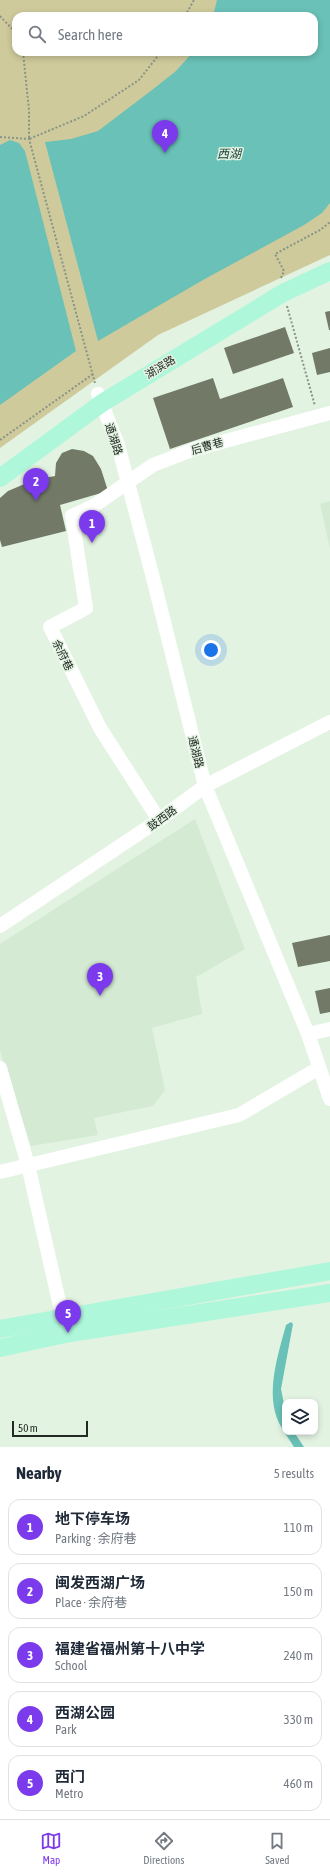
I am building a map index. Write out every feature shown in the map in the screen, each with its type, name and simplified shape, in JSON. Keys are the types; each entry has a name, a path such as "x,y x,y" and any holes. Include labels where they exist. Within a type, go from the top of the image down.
{"main road":[{"name":"湖滨路","path":"0,465 100,398 303,271 330,259"},
{"name":"湖滨路","path":"0,478 100,398 283,294 330,271"},
{"path":"0,1329 330,1271"},
{"path":"0,1348 70,1333 330,1293"}],"street":[{"name":"通湖路","path":"100,398 118,446 126,484 152,574 204,786 308,1034 330,1099"},
{"name":"后曹巷","path":"95,505 153,465 192,450 324,415"},
{"name":"余府巷","path":"95,505 72,516 86,608 50,627 100,728 159,820"},
{"name":"鼓西路","path":"0,926 159,820 204,786 330,722"},
{"path":"308,1034 330,1029"},
{"path":"0,1068 28,1166 63,1319"},
{"path":"0,1172 239,1115 319,1068"}],"path":[{"path":"187,12 194,0"},
{"path":"0,16 12,29"},
{"path":"0,440 93,374 29,139 29,110 24,56"},
{"path":"0,137 29,139 84,116 139,80 158,56"},
{"path":"284,271 275,254 320,230 330,222"},
{"path":"283,294 324,415"}],"shaded area":[{"path":"0,0 330,0 330,255 158,335 0,448"},
{"path":"330,501 330,549 320,504"},
{"path":"195,819 245,949 196,977 202,1014 152,1028 165,1090 153,1106 94,1118 98,1135 31,1146 0,1051 0,944"}],"water":[{"name":"西湖","path":"217,0 330,0 330,203 322,213 304,225 203,280 98,341 45,142 71,139 98,131 176,71 189,56 318,56 318,12 214,12"},
{"path":"10,140 19,143 25,151 76,351 0,405 0,145"},
{"path":"291,1322 293,1324 281,1389 283,1399 282,1428 275,1411 273,1387 274,1374 286,1325"},
{"path":"286,1435 296,1435 304,1447 294,1447"}],"building":[{"path":"330,311 330,330 329,330 325,312"},
{"path":"285,327 294,353 233,374 224,348"},
{"path":"330,348 330,372 317,375 312,353"},
{"path":"213,378 220,399 283,378 293,407 170,449 153,398"},
{"path":"72,449 84,451 93,456 101,469 108,491 60,505 66,531 2,547 0,540 0,498 8,491 34,480 55,476 56,463 62,453"},
{"path":"330,935 330,961 298,967 292,943"},
{"path":"330,988 330,1012 320,1014 315,991"}],"place":[{"name":"西湖公园","path":"165,153"},
{"name":"闽发西湖广场","path":"36,501"},
{"name":"地下停车场","path":"92,543"},
{"name":"福建省福州第十八中学","path":"100,996"},
{"name":"西门","path":"68,1333"}]}
